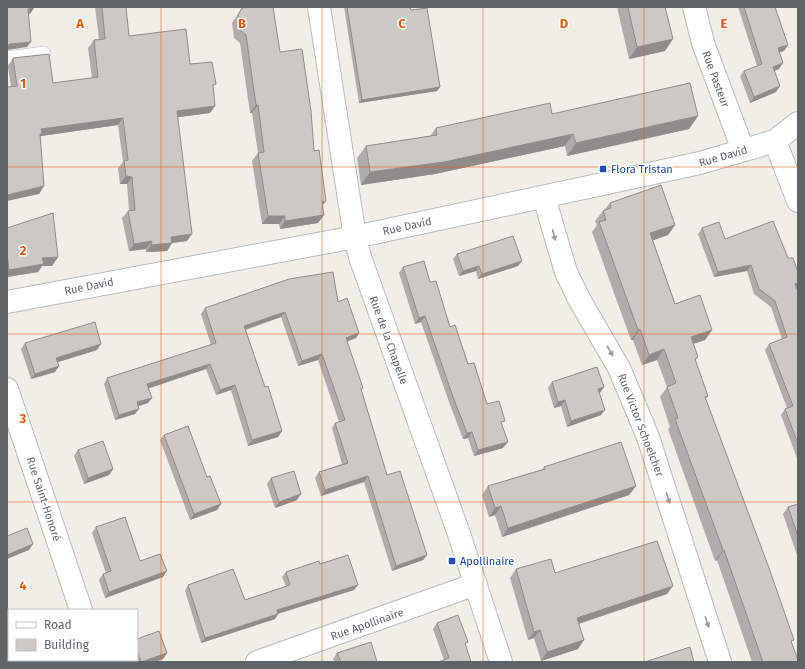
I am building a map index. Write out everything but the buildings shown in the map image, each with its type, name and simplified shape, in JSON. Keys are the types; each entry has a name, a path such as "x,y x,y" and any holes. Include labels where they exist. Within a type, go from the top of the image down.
{"street":[{"name":"Rue de la Chapelle","path":"319,7 355,237 361,260 476,584 501,662"},
{"name":"Rue Pasteur","path":"694,7 703,43 743,150"},
{"name":"Rue David","path":"7,302 355,237 700,163 775,141 798,123"},
{"path":"775,141 798,201"},
{"name":"Rue Victor Schoelcher","path":"544,197 566,272 579,299 619,368 648,437 720,662"},
{"name":"Rue Saint-Honoré","path":"7,389 81,609"},
{"name":"Rue Apollinaire","path":"257,662 476,584"}],"lane":[{"path":"7,58 44,53"}],"place":[{"name":"Flora Tristan","path":"603,169"},
{"name":"Apollinaire","path":"452,561"}]}
